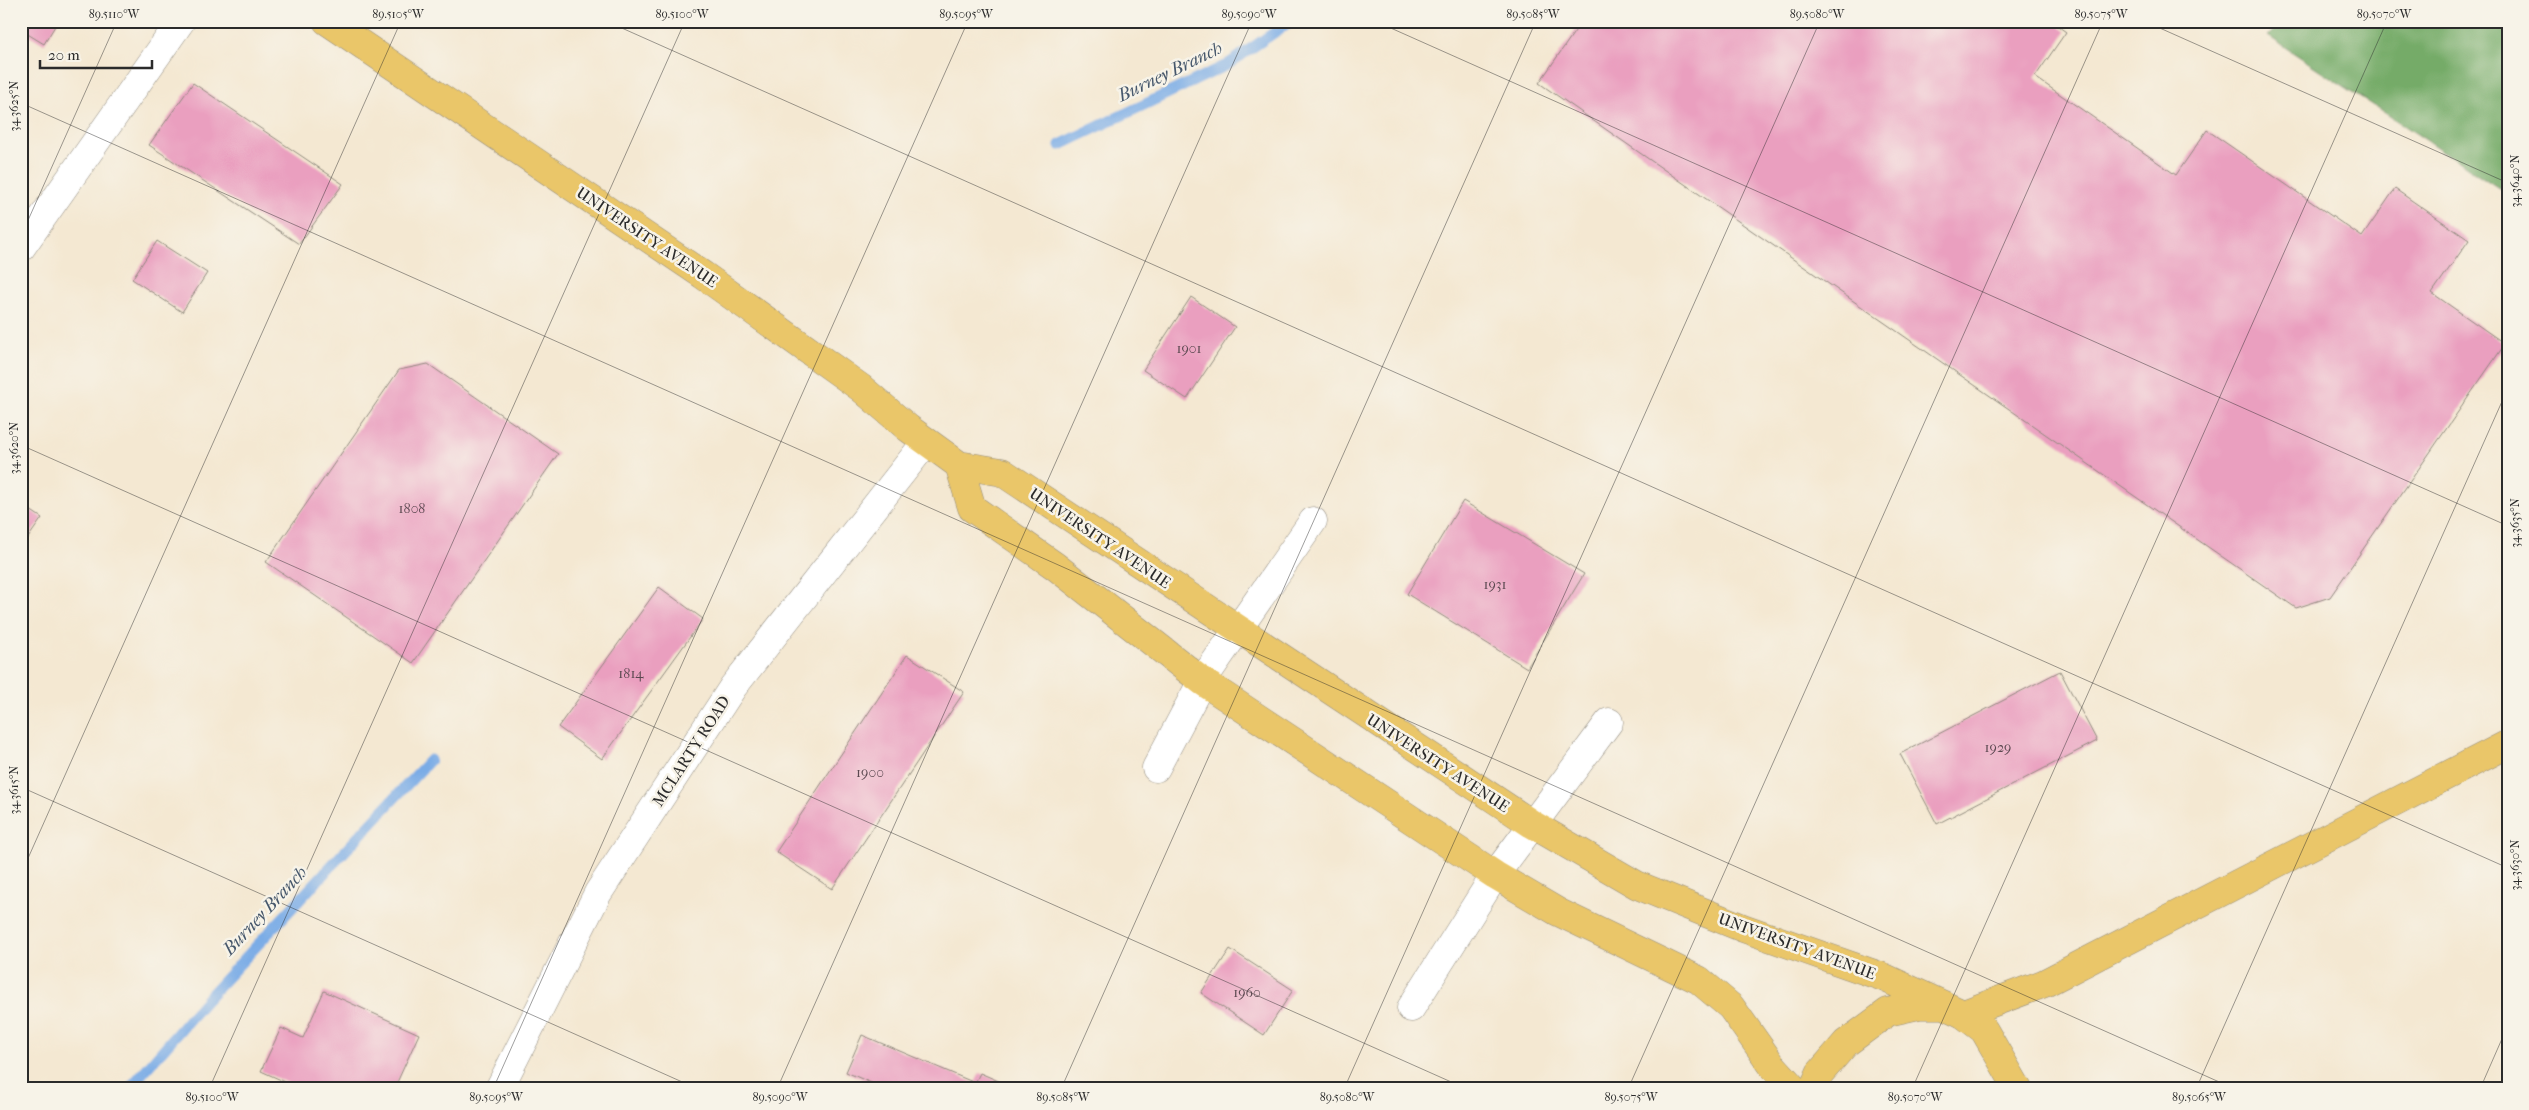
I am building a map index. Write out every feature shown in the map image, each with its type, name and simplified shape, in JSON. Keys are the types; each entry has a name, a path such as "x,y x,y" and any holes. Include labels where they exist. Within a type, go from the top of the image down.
{"main road":[{"name":"UNIVERSITY AVENUE","path":"327,21 703,275 861,388 926,442 959,465 1002,472 1532,824 1638,886 1743,928 1883,977 1955,1010 1984,1030 2018,1089"},
{"path":"959,465 972,508 1055,566 1202,681 1495,875 1558,912 1698,980 1731,1007 1772,1065 1794,1089"},
{"path":"1814,1089 1820,1073 1846,1043 1888,1012 1919,1005 1955,1010 2045,983 2508,744"}],"street":[{"path":"21,248 181,21"},
{"name":"MCLARTY ROAD","path":"499,1089 598,893 733,687 926,442"},
{"path":"1156,768 1202,681 1313,521"},
{"path":"1411,1008 1495,875 1609,722"}],"green space":[{"path":"2284,21 2508,21 2508,194 2268,36"}],"building":[{"path":"21,21 58,21 44,44 21,30"},
{"path":"1582,21 2051,21 2066,32 2035,77 2176,175 2207,130 2362,237 2395,189 2469,240 2432,293 2505,344 2330,597 2296,608 1539,83"},
{"path":"193,83 343,184 299,244 149,145"},
{"path":"157,241 207,273 182,312 132,279"},
{"path":"1191,297 1235,327 1187,399 1143,370"},
{"path":"428,364 558,454 413,663 266,562 399,370"},
{"path":"1463,501 1584,574 1527,668 1407,594"},
{"path":"21,504 42,518 21,548"},
{"path":"659,587 703,619 602,759 558,727"},
{"path":"907,655 964,692 832,889 776,852"},
{"path":"2060,671 2097,741 1937,824 1900,754"},
{"path":"1230,949 1293,990 1264,1035 1201,993"},
{"path":"324,991 419,1034 394,1089 301,1089 261,1071 281,1028 303,1038"},
{"path":"862,1035 975,1083 980,1073 1017,1089 885,1089 846,1072"}],"waterway":[{"name":"Burney Branch","path":"1060,145 1227,65 1291,21"},
{"name":"Burney Branch","path":"129,1089 206,1000 430,760"}]}
